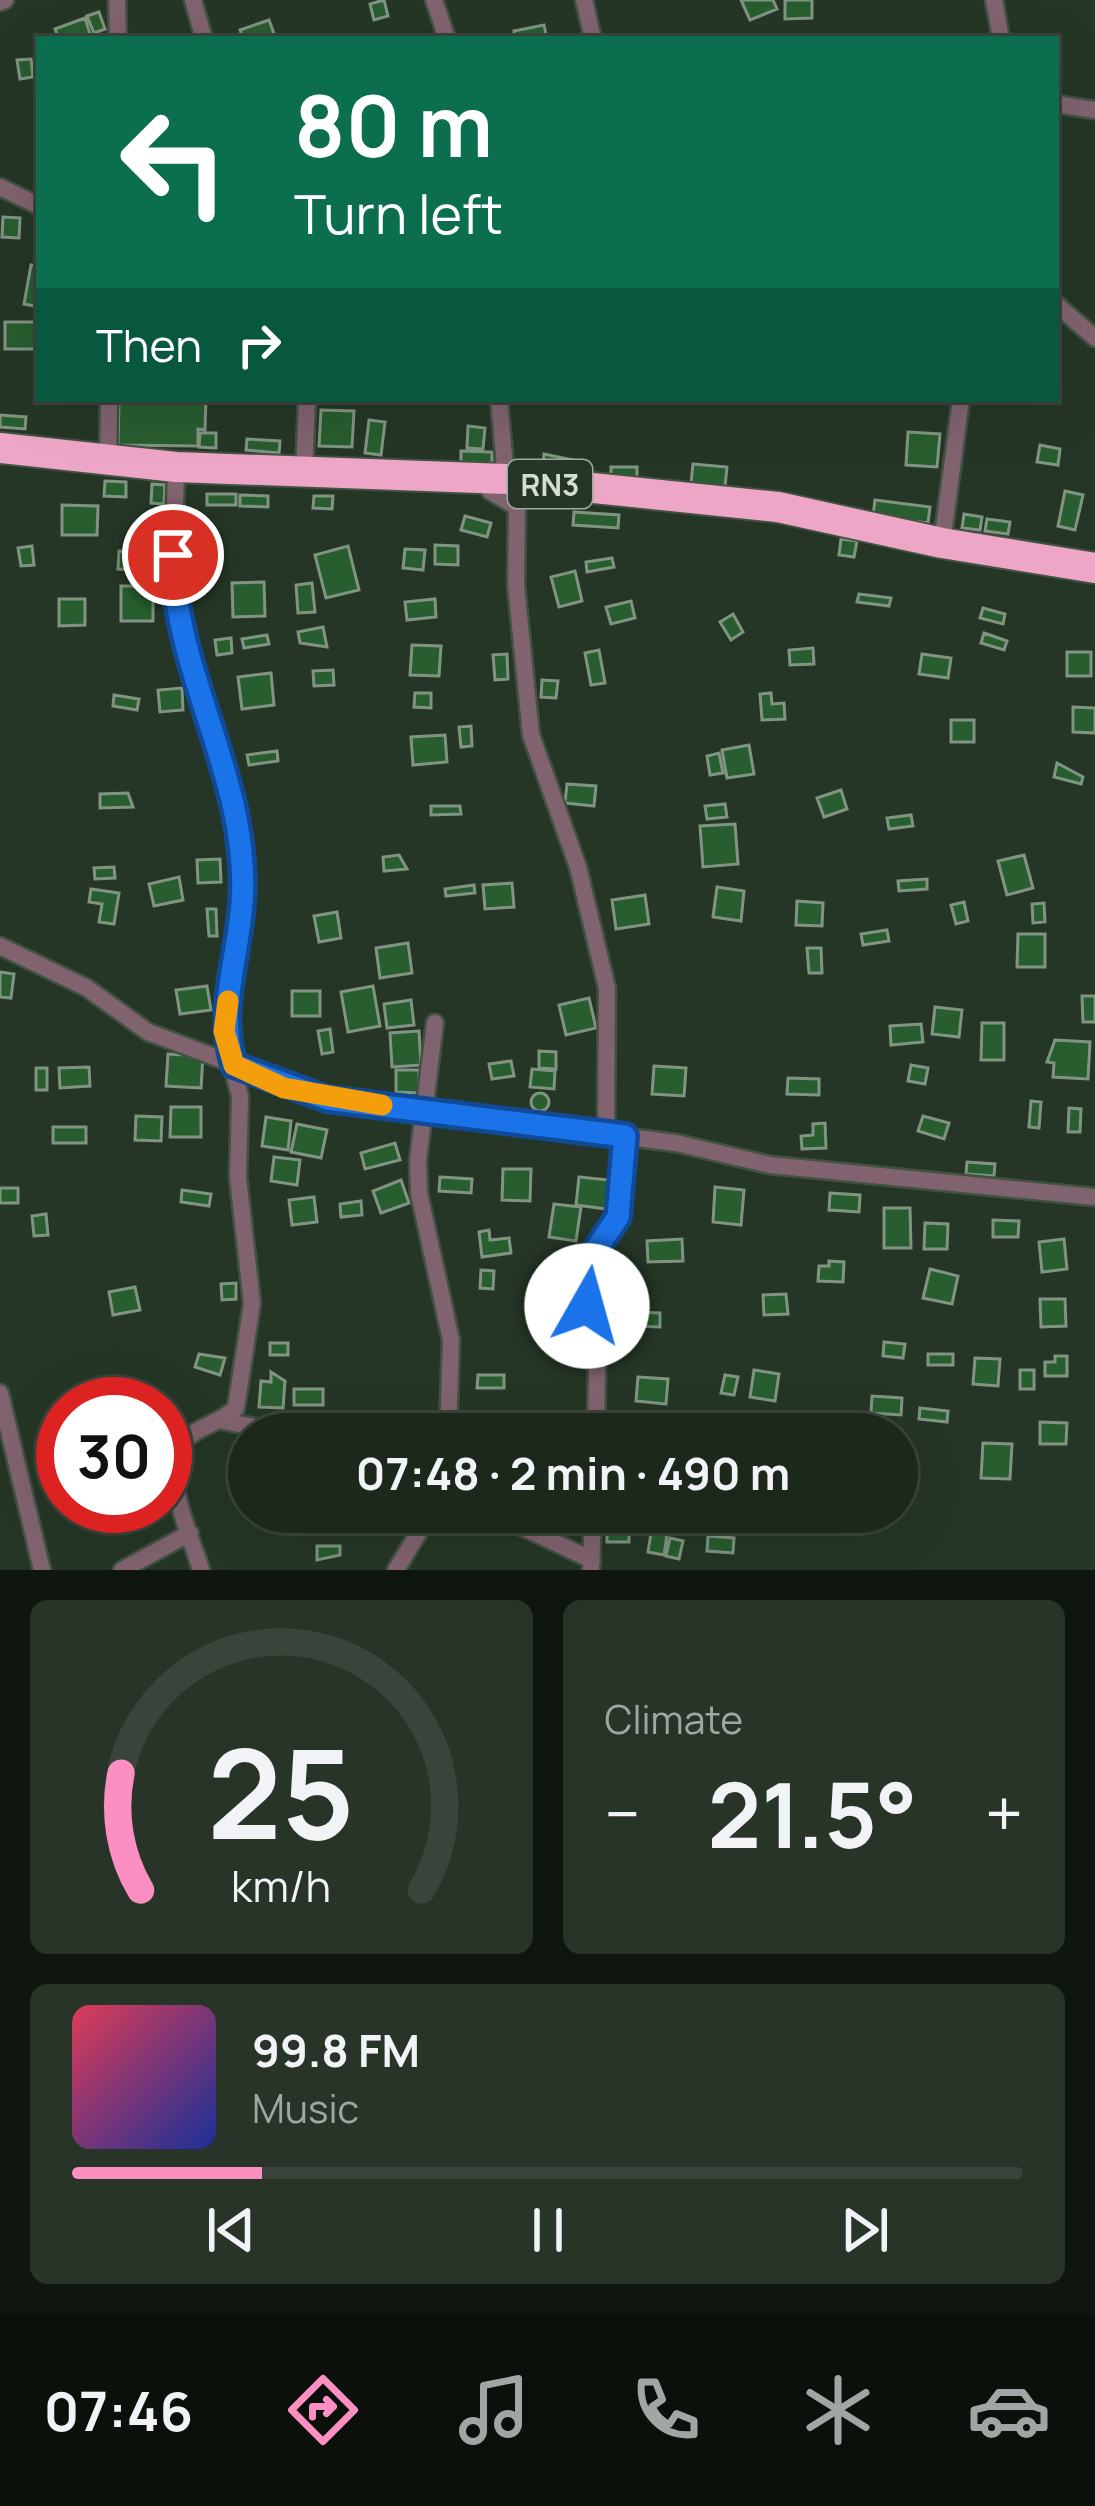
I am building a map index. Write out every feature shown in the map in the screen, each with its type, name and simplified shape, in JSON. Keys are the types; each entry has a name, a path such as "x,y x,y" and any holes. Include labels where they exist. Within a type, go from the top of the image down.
{"highway":[{"name":"RN3","path":"0,448 176,467 494,479 778,507 942,543 1095,568"}],"street":[{"path":"117,0 118,36"},
{"path":"193,0 202,36"},
{"path":"434,0 446,36"},
{"path":"584,0 591,36"},
{"path":"994,0 1000,36"},
{"path":"1059,104 1095,110"},
{"path":"0,187 36,205"},
{"path":"1059,307 1095,338"},
{"path":"108,462 109,402"},
{"path":"304,474 308,402"},
{"path":"500,402 490,491 518,507 516,585 531,735 578,867 607,988 618,1217 582,1278 597,1368 596,1413"},
{"path":"942,543 962,402"},
{"path":"176,467 173,587 212,734 237,803 243,900 224,1031 234,1065 252,1303 236,1408 223,1421 192,1435"},
{"path":"0,946 87,988 148,1032 327,1099 616,1135 770,1165 1095,1197"},
{"path":"435,1023 423,1110 419,1193 451,1340 449,1413"},
{"path":"0,1394 42,1570"},
{"path":"223,1421 228,1422"},
{"path":"122,1570 190,1533 201,1570"},
{"path":"396,1570 418,1533"},
{"path":"530,1533 591,1565 592,1533"}],"building":[{"path":"384,0 388,16 374,20 370,4"},
{"path":"741,0 773,0 777,9 750,20"},
{"path":"785,0 812,0 812,18 785,19"},
{"path":"99,12 105,29 94,33 87,16"},
{"path":"85,18 90,34 58,36 55,29"},
{"path":"269,20 275,36 242,36 240,30"},
{"path":"544,25 546,36 515,36 514,31"},
{"path":"31,59 33,77 20,79 17,60"},
{"path":"3,217 20,218 19,238 2,237"},
{"path":"31,265 36,266 36,306 24,304"},
{"path":"5,322 36,322 36,349 5,349"},
{"path":"119,402 206,402 205,430 198,429 198,446 118,445"},
{"path":"321,410 354,411 352,447 319,446"},
{"path":"0,415 26,417 25,429 0,427"},
{"path":"369,420 385,422 381,455 365,453"},
{"path":"468,426 485,428 483,449 467,448"},
{"path":"908,432 940,434 937,467 906,465"},
{"path":"200,433 216,433 216,448 199,447"},
{"path":"247,439 280,441 279,453 246,450"},
{"path":"1040,445 1060,449 1058,465 1037,462"},
{"path":"461,451 492,452 492,465 461,464"},
{"path":"544,454 582,462 581,473 543,471"},
{"path":"693,464 727,467 725,487 691,483"},
{"path":"611,467 637,467 637,480 611,479"},
{"path":"105,481 126,482 126,497 104,496"},
{"path":"152,484 165,485 164,504 151,503"},
{"path":"1065,491 1083,495 1075,530 1058,526"},
{"path":"207,494 236,494 236,505 207,505"},
{"path":"240,495 268,496 268,507 240,506"},
{"path":"314,496 333,496 332,509 313,508"},
{"path":"875,500 930,507 928,523 873,516"},
{"path":"62,505 98,506 97,535 62,535"},
{"path":"574,512 619,515 618,528 573,525"},
{"path":"964,514 982,517 980,530 962,528"},
{"path":"465,516 491,523 487,537 461,530"},
{"path":"987,519 1010,522 1008,534 985,531"},
{"path":"841,539 857,541 854,557 839,555"},
{"path":"435,545 458,546 458,565 435,564"},
{"path":"32,546 34,565 21,566 18,548"},
{"path":"348,546 359,590 326,598 315,555"},
{"path":"405,549 425,550 423,570 403,568"},
{"path":"119,551 138,552 137,570 118,569"},
{"path":"612,558 614,567 587,572 586,562"},
{"path":"575,571 582,601 559,607 551,577"},
{"path":"264,582 265,616 233,617 232,583"},
{"path":"312,583 315,612 298,613 296,585"},
{"path":"121,586 153,586 153,621 121,621"},
{"path":"859,594 891,598 889,606 857,602"},
{"path":"59,599 85,599 85,625 59,626"},
{"path":"435,599 436,617 407,620 405,602"},
{"path":"631,601 635,618 611,624 606,607"},
{"path":"983,608 1005,614 1003,624 980,618"},
{"path":"733,614 743,632 731,640 720,622"},
{"path":"323,627 327,647 300,643 298,632"},
{"path":"984,633 1007,641 1004,650 981,643"},
{"path":"267,635 269,644 244,648 242,639"},
{"path":"231,638 232,653 217,655 215,640"},
{"path":"412,645 441,646 439,676 410,675"},
{"path":"813,648 814,664 790,665 789,650"},
{"path":"599,650 605,683 591,685 585,653"},
{"path":"1067,652 1091,652 1091,676 1067,676"},
{"path":"507,654 508,679 495,680 493,655"},
{"path":"922,654 951,658 948,678 919,674"},
{"path":"333,670 334,685 314,686 313,671"},
{"path":"271,673 274,705 242,709 238,677"},
{"path":"542,680 558,681 556,698 541,697"},
{"path":"182,688 183,710 160,712 158,690"},
{"path":"415,693 431,693 431,708 414,707"},
{"path":"771,693 772,704 784,703 785,719 762,720 760,694"},
{"path":"114,695 139,699 137,710 113,706"},
{"path":"1073,707 1095,708 1095,733 1073,732"},
{"path":"951,720 974,720 974,742 951,742"},
{"path":"471,726 472,746 461,747 459,727"},
{"path":"445,735 447,762 413,765 411,737"},
{"path":"749,745 754,774 727,778 722,750"},
{"path":"277,751 278,761 249,765 247,755"},
{"path":"719,753 723,773 710,775 707,756"},
{"path":"1057,763 1083,777 1081,784 1054,777"},
{"path":"567,784 596,786 594,806 565,803"},
{"path":"841,790 847,809 824,817 817,798"},
{"path":"128,793 133,807 100,808 100,794"},
{"path":"725,804 727,817 707,819 705,806"},
{"path":"431,806 460,806 461,814 431,815"},
{"path":"911,815 913,826 889,829 887,818"},
{"path":"735,824 738,864 703,867 700,826"},
{"path":"399,855 407,869 384,871 383,857"},
{"path":"1024,855 1033,888 1007,895 998,861"},
{"path":"220,859 221,882 198,883 197,860"},
{"path":"114,867 115,878 95,879 94,868"},
{"path":"179,877 183,900 154,906 149,884"},
{"path":"927,879 927,889 899,891 898,881"},
{"path":"512,883 514,907 485,909 483,885"},
{"path":"474,885 475,893 446,896 445,889"},
{"path":"717,887 744,891 741,921 713,917"},
{"path":"91,889 119,893 114,924 99,922 102,904 89,902"},
{"path":"645,895 649,924 616,929 612,900"},
{"path":"797,901 823,903 822,926 796,925"},
{"path":"964,902 968,921 956,924 951,905"},
{"path":"1044,903 1045,922 1033,923 1032,904"},
{"path":"207,909 216,909 217,936 209,936"},
{"path":"337,912 341,938 319,942 314,916"},
{"path":"887,930 889,941 863,945 861,934"},
{"path":"1018,934 1045,934 1045,967 1017,967"},
{"path":"408,943 412,973 380,978 376,948"},
{"path":"807,948 821,948 822,973 809,973"},
{"path":"0,972 14,974 11,998 0,997"},
{"path":"207,986 211,1010 180,1014 176,990"},
{"path":"373,986 380,1026 348,1032 341,992"},
{"path":"292,991 320,991 320,1016 292,1016"},
{"path":"1082,996 1095,996 1095,1022 1083,1022"},
{"path":"589,998 596,1028 566,1035 559,1005"},
{"path":"411,1000 414,1025 387,1028 384,1004"},
{"path":"935,1007 962,1010 959,1037 932,1034"},
{"path":"982,1023 1004,1023 1004,1060 981,1060"},
{"path":"921,1024 923,1042 891,1045 890,1026"},
{"path":"330,1029 333,1052 322,1054 318,1031"},
{"path":"419,1031 421,1065 392,1067 390,1033"},
{"path":"1055,1040 1090,1042 1088,1079 1053,1077 1054,1063 1047,1062"},
{"path":"539,1051 556,1052 556,1069 539,1068"},
{"path":"168,1054 203,1056 201,1088 166,1086"},
{"path":"511,1061 514,1076 492,1079 489,1064"},
{"path":"911,1065 928,1068 925,1084 908,1081"},
{"path":"654,1066 686,1068 684,1096 652,1094"},
{"path":"89,1067 90,1086 60,1088 59,1068"},
{"path":"36,1068 47,1068 47,1090 36,1090"},
{"path":"532,1069 555,1071 554,1089 530,1087"},
{"path":"396,1070 419,1070 419,1093 396,1092"},
{"path":"788,1078 819,1079 819,1095 787,1094"},
{"path":"540,1093 549,1102 540,1111 531,1102"},
{"path":"1031,1101 1041,1102 1039,1128 1029,1127"},
{"path":"171,1107 201,1107 201,1137 170,1137"},
{"path":"1069,1108 1081,1109 1080,1132 1068,1132"},
{"path":"136,1116 162,1117 161,1141 135,1140"},
{"path":"923,1116 949,1123 944,1139 918,1131"},
{"path":"266,1117 291,1121 288,1150 262,1146"},
{"path":"825,1123 826,1148 802,1149 801,1136 813,1135 813,1124"},
{"path":"297,1124 327,1130 321,1158 291,1152"},
{"path":"53,1127 86,1127 86,1143 53,1143"},
{"path":"395,1143 400,1160 365,1169 361,1153"},
{"path":"274,1157 300,1160 297,1185 271,1181"},
{"path":"967,1162 995,1164 994,1176 966,1174"},
{"path":"503,1169 531,1169 530,1201 502,1200"},
{"path":"440,1177 472,1179 471,1193 439,1191"},
{"path":"579,1177 609,1180 606,1209 576,1205"},
{"path":"401,1180 409,1203 381,1213 373,1191"},
{"path":"715,1187 744,1190 741,1225 713,1222"},
{"path":"0,1188 18,1188 18,1203 0,1203"},
{"path":"182,1190 211,1194 209,1206 181,1202"},
{"path":"830,1193 860,1195 859,1212 829,1210"},
{"path":"314,1197 317,1222 292,1225 289,1200"},
{"path":"361,1201 362,1215 341,1217 340,1204"},
{"path":"554,1204 581,1207 576,1241 549,1237"},
{"path":"884,1208 910,1208 911,1248 884,1248"},
{"path":"46,1214 48,1235 34,1236 32,1216"},
{"path":"993,1220 1019,1221 1018,1237 993,1237"},
{"path":"925,1223 948,1224 947,1249 924,1249"},
{"path":"489,1230 490,1240 509,1238 511,1253 482,1257 479,1232"},
{"path":"682,1239 683,1261 648,1262 647,1241"},
{"path":"1064,1239 1067,1269 1042,1272 1039,1242"},
{"path":"829,1261 844,1262 843,1282 818,1281 819,1266 829,1266"},
{"path":"930,1269 958,1276 952,1304 923,1298"},
{"path":"481,1270 494,1271 493,1289 480,1288"},
{"path":"236,1283 236,1299 222,1300 221,1284"},
{"path":"135,1287 140,1310 113,1315 109,1292"},
{"path":"786,1294 788,1314 764,1315 763,1295"},
{"path":"1040,1299 1065,1299 1066,1326 1041,1327"},
{"path":"634,1312 660,1313 660,1327 634,1326"},
{"path":"884,1342 905,1344 903,1358 883,1356"},
{"path":"270,1343 288,1343 288,1355 270,1355"},
{"path":"199,1354 225,1358 220,1375 195,1367"},
{"path":"928,1354 953,1354 953,1365 928,1365"},
{"path":"1055,1356 1067,1356 1067,1376 1045,1376 1045,1362 1055,1362"},
{"path":"975,1358 1000,1359 998,1386 973,1384"},
{"path":"754,1370 779,1374 775,1401 750,1397"},
{"path":"1020,1370 1034,1370 1034,1389 1020,1389"},
{"path":"271,1372 285,1381 283,1408 259,1407 261,1381 271,1382"},
{"path":"478,1375 504,1375 504,1388 477,1388"},
{"path":"725,1375 738,1377 734,1395 721,1393"},
{"path":"638,1377 668,1379 666,1404 636,1401"},
{"path":"294,1389 323,1389 323,1405 294,1405"},
{"path":"872,1396 902,1398 901,1413 871,1413"},
{"path":"920,1408 948,1411 947,1422 919,1419"},
{"path":"1040,1422 1067,1423 1066,1444 1040,1444"},
{"path":"983,1443 1012,1444 1010,1479 981,1478"},
{"path":"607,1533 629,1533 629,1542 607,1542"},
{"path":"651,1533 667,1535 664,1555 648,1552"},
{"path":"708,1536 734,1538 733,1553 707,1551"},
{"path":"670,1538 683,1541 679,1559 666,1556"},
{"path":"317,1546 340,1546 340,1555 317,1560"}],"slow traffic":[{"path":"228,1001 224,1031 234,1065 284,1088 382,1105"}],"route":[{"path":"173,555 173,587 212,734 237,803 243,900 224,1031 234,1065 284,1088 327,1099 625,1136 618,1217 584,1267 587,1306"}]}
